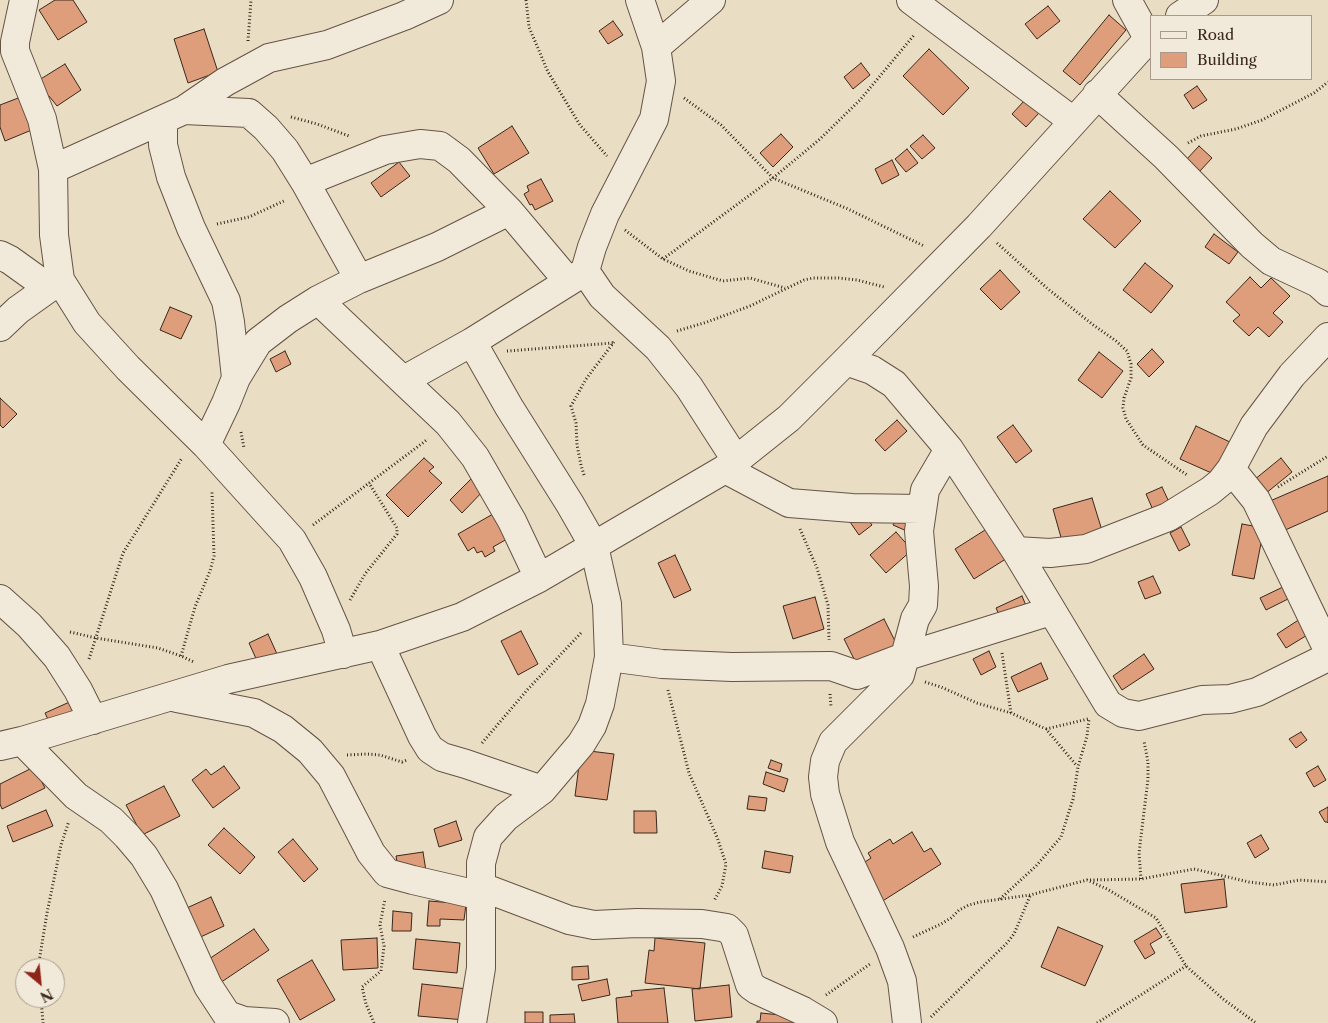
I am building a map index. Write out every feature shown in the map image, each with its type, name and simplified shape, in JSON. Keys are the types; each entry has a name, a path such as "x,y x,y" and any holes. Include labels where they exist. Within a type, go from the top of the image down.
{"street":[{"path":"24,0 15,42 15,51 42,119 54,169 54,284"},
{"path":"54,169 174,115 243,71 269,58 327,45 439,0"},
{"path":"404,380 476,348 577,276 624,175 654,120 661,81 656,47 640,0"},
{"path":"656,47 711,0"},
{"path":"11,744 170,697 340,642 380,645 462,617 539,578 730,464 789,418 979,226 1150,37 1127,0"},
{"path":"1182,15 1204,0"},
{"path":"921,7 1073,121"},
{"path":"1097,94 1166,157 1252,245 1271,261 1318,283 1328,292"},
{"path":"174,115 249,113 266,128 285,150 307,184 359,279"},
{"path":"174,115 164,146 166,160 191,228 226,302 236,378"},
{"path":"307,184 385,150 420,144 440,146 459,160 577,276 602,296 653,344 689,388 730,464 789,503 852,508 921,509"},
{"path":"205,444 236,378 258,342 288,319 318,300 359,279 437,247 509,211"},
{"path":"0,255 54,284 128,368 205,444 292,540 313,577 340,642"},
{"path":"0,327 18,310 54,284"},
{"path":"318,300 448,423 479,465 512,521 539,578"},
{"path":"1016,551 1050,553 1086,549 1168,517 1210,491 1221,482 1231,469 1254,426 1292,375 1328,337"},
{"path":"472,1023 481,968 481,863 488,837 506,817 542,790 581,744 592,726 600,704 609,657 607,604 594,546 476,348"},
{"path":"846,361 872,370 894,384 949,449 1016,551 1108,704 1123,713 1139,716 1202,700 1230,699 1250,694 1328,658"},
{"path":"907,1023 902,981 890,948 840,842 825,794 823,777 825,761 832,742 902,666 915,618 922,605 924,586 919,531 925,490 949,449"},
{"path":"1231,469 1256,500 1328,650"},
{"path":"0,599 29,625 58,657 93,720"},
{"path":"609,657 662,664 732,668 810,668 831,666 857,675 902,666 1000,627 1052,610"},
{"path":"380,645 422,736 430,749 442,758 466,764 542,790"},
{"path":"170,697 254,713 283,729 310,751 331,776 371,853 387,872 413,880 482,892 569,920 594,925 637,923 702,924 727,928 734,935 748,979 756,990 813,1017"},
{"path":"11,744 76,796 111,820 144,856 164,889 208,986 227,1015 244,1021 275,1023"}],"path":[{"path":"243,71 251,0"},
{"path":"526,0 529,27 548,72 580,125 624,175"},
{"path":"663,260 773,178 820,139 860,100 921,7"},
{"path":"661,81 721,126 773,178 848,209 947,258"},
{"path":"1166,157 1201,136 1236,129 1262,120 1314,93 1328,82"},
{"path":"290,116 317,124 385,150"},
{"path":"191,228 249,217 268,210 307,184"},
{"path":"605,214 663,260 689,271 730,281 750,278 786,288"},
{"path":"979,226 1048,289 1127,351 1131,364 1131,378 1124,398 1123,408 1126,419 1143,445 1210,491"},
{"path":"476,348 614,342 653,344 750,306 786,288 813,278 839,278 875,284 908,296"},
{"path":"587,482 580,465 576,423 571,406 586,379 614,342"},
{"path":"292,540 448,423"},
{"path":"78,690 122,554 205,444"},
{"path":"181,656 195,607 214,556 211,479 205,444"},
{"path":"1256,500 1328,456"},
{"path":"340,642 365,574 397,534 397,528 369,483"},
{"path":"789,503 817,568 828,605 831,666"},
{"path":"466,764 502,718 607,604"},
{"path":"29,625 158,648 181,656 228,679"},
{"path":"1000,627 1011,713"},
{"path":"662,664 689,773 717,837 726,864 722,886 702,924"},
{"path":"902,666 941,687 977,703 1011,713 1046,729 1078,767"},
{"path":"998,900 1036,866 1061,837 1073,798 1086,736 1094,682"},
{"path":"1139,716 1148,762 1148,779 1139,853 1142,879"},
{"path":"1046,729 1089,719"},
{"path":"310,751 336,755 374,755 402,762 430,749"},
{"path":"40,958 61,846 76,796"},
{"path":"813,1017 847,981 890,948 941,924 964,907 980,902 1030,895 1087,880 1142,879 1194,869 1249,882 1274,885 1299,880 1328,882"},
{"path":"374,1023 366,1004 362,987 382,971 384,946 380,924 387,872"},
{"path":"1087,880 1107,889 1156,918 1186,966 1223,999 1256,1023"},
{"path":"926,1023 1007,944 1014,934 1030,895"},
{"path":"1097,1023 1186,966"},
{"path":"42,1008 43,1023"}],"building":[{"path":"55,0 73,0 87,22 58,40 39,10"},
{"path":"1048,6 1060,21 1037,39 1025,24"},
{"path":"1109,15 1126,30 1080,85 1063,71"},
{"path":"613,21 623,35 608,44 599,31"},
{"path":"204,29 218,72 188,83 174,39"},
{"path":"929,49 969,88 943,115 903,76"},
{"path":"861,63 870,75 853,89 844,77"},
{"path":"65,64 81,90 57,106 49,96 45,98 39,80"},
{"path":"1197,86 1207,100 1193,109 1184,95"},
{"path":"26,95 39,127 5,141 0,127 0,105"},
{"path":"1025,100 1039,113 1026,127 1012,114"},
{"path":"512,126 529,153 494,174 478,148"},
{"path":"781,134 793,147 773,167 760,153"},
{"path":"923,135 935,148 922,159 910,146"},
{"path":"1199,146 1212,158 1199,172 1186,160"},
{"path":"907,149 918,163 906,172 895,159"},
{"path":"892,160 899,175 882,184 875,169"},
{"path":"399,162 410,176 381,197 371,183"},
{"path":"541,179 553,201 535,210 524,194 529,191 527,186"},
{"path":"1110,191 1141,221 1115,248 1083,219"},
{"path":"1214,234 1238,252 1229,264 1205,247"},
{"path":"1145,263 1173,286 1151,313 1123,290"},
{"path":"1000,270 1020,292 1001,310 980,289"},
{"path":"1250,277 1261,288 1271,278 1290,296 1273,313 1283,322 1269,337 1258,327 1249,336 1233,321 1240,315 1226,302"},
{"path":"170,307 192,316 181,339 160,330"},
{"path":"1152,349 1164,362 1149,377 1137,364"},
{"path":"285,351 291,364 276,372 270,359"},
{"path":"1099,352 1123,371 1102,398 1078,380"},
{"path":"0,398 17,414 3,428 0,425"},
{"path":"897,420 907,431 885,451 875,440"},
{"path":"1013,425 1032,451 1016,463 997,437"},
{"path":"1196,426 1232,443 1216,475 1180,459"},
{"path":"424,458 434,467 429,471 442,483 408,517 386,495"},
{"path":"1281,458 1292,472 1265,494 1254,480"},
{"path":"474,476 486,488 462,513 450,500"},
{"path":"1328,476 1328,511 1283,531 1270,501"},
{"path":"1162,487 1169,502 1153,510 1146,494"},
{"path":"1092,498 1104,537 1064,548 1053,509"},
{"path":"863,513 872,525 859,535 850,522"},
{"path":"493,514 507,539 493,547 495,551 485,557 482,551 477,553 474,547 468,551 458,534"},
{"path":"898,515 914,523 909,532 893,525"},
{"path":"1242,524 1264,528 1254,579 1232,575"},
{"path":"993,525 1012,555 974,579 955,549"},
{"path":"1181,527 1190,545 1179,551 1170,533"},
{"path":"896,532 912,550 886,573 870,555"},
{"path":"675,555 691,590 674,598 658,563"},
{"path":"1153,576 1161,593 1145,599 1138,582"},
{"path":"1285,586 1290,598 1266,610 1260,598"},
{"path":"1022,596 1027,608 1002,621 996,608"},
{"path":"815,597 824,629 793,639 783,606"},
{"path":"884,619 900,651 860,671 844,639"},
{"path":"1300,619 1309,634 1286,648 1277,634"},
{"path":"521,631 538,664 518,675 501,641"},
{"path":"268,634 277,654 258,663 249,643"},
{"path":"989,651 996,667 981,675 973,659"},
{"path":"1144,654 1154,669 1122,690 1113,676"},
{"path":"1041,663 1048,679 1018,692 1011,677"},
{"path":"74,700 81,717 53,730 45,713"},
{"path":"1301,732 1307,740 1296,748 1289,739"},
{"path":"581,750 614,754 607,800 575,796"},
{"path":"771,760 782,764 780,772 768,768"},
{"path":"224,766 240,788 213,808 192,780 206,769 211,775"},
{"path":"1318,766 1326,780 1314,787 1306,773"},
{"path":"34,767 45,788 2,809 0,804 0,784"},
{"path":"766,772 788,779 784,792 763,784"},
{"path":"164,786 180,816 142,835 126,805"},
{"path":"749,796 767,798 765,811 747,809"},
{"path":"1328,807 1328,823 1325,822 1319,812"},
{"path":"46,810 53,826 13,842 7,826"},
{"path":"634,811 656,811 657,833 634,833"},
{"path":"456,821 462,840 439,847 434,829"},
{"path":"224,828 255,857 240,874 208,845"},
{"path":"912,832 924,852 931,848 941,864 881,902 859,866 871,858 868,853 890,839 893,844"},
{"path":"1261,835 1269,849 1255,858 1247,843"},
{"path":"293,839 318,869 304,882 278,852"},
{"path":"765,851 793,856 790,873 762,868"},
{"path":"423,852 426,871 399,874 396,856"},
{"path":"1224,879 1227,907 1185,913 1181,884"},
{"path":"211,897 224,926 192,941 178,912"},
{"path":"429,901 466,904 464,920 440,919 440,926 427,926"},
{"path":"393,911 412,913 411,931 392,931"},
{"path":"1058,927 1103,946 1085,986 1041,967"},
{"path":"1156,928 1162,937 1150,944 1155,953 1145,959 1134,941"},
{"path":"254,929 269,950 214,987 200,965"},
{"path":"377,938 378,968 343,970 341,940"},
{"path":"655,938 705,943 700,989 645,983 649,950 654,951"},
{"path":"416,939 460,943 457,973 413,969"},
{"path":"312,960 335,1000 300,1020 277,980"},
{"path":"588,966 589,979 572,980 572,967"},
{"path":"607,979 610,995 582,1001 578,985"},
{"path":"422,984 468,989 465,1020 418,1016"},
{"path":"729,985 732,1017 695,1021 692,989"},
{"path":"664,988 668,1023 618,1023 616,998 632,996 631,991"},
{"path":"525,1012 543,1012 543,1023 525,1023"},
{"path":"761,1013 799,1017 798,1023 757,1023 757,1021 760,1021"},
{"path":"574,1014 575,1023 550,1023 550,1015"}]}
